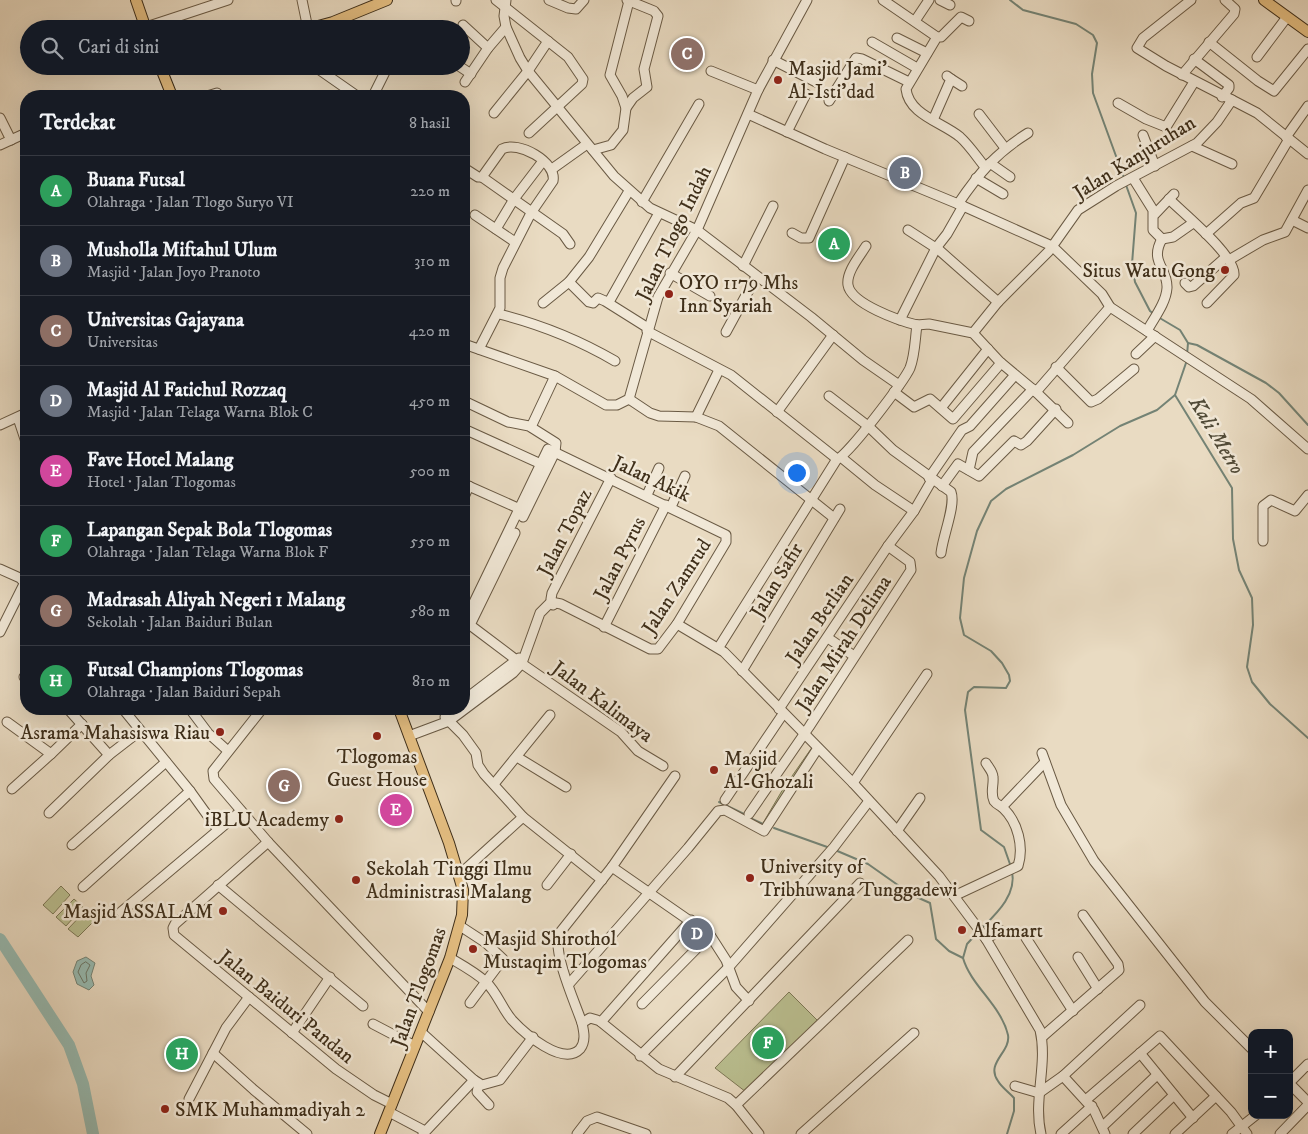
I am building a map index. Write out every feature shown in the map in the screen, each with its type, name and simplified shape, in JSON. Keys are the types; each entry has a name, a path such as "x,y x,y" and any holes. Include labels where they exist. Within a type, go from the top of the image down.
{"main road":[{"path":"136,0 143,20"},
{"path":"344,20 387,0"},
{"path":"1264,0 1304,30"},
{"path":"165,75 170,90"},
{"name":"Jalan Tlogomas","path":"380,1134 450,958 460,926 464,901 459,875 449,843 412,735 402,715"}],"street":[{"path":"165,20 204,3 228,0"},
{"path":"302,0 306,20"},
{"path":"496,0 506,3 571,61 583,78 582,84 529,133"},
{"path":"549,0 568,8 576,9 584,0"},
{"path":"552,169 590,147 611,145 622,133 626,108 633,98 647,87 644,69 658,16 654,11 628,0 610,75 622,96 626,108"},
{"name":"Jalan Tlogo Indah","path":"629,399 647,329 658,297 670,273 697,230 758,90 807,0"},
{"path":"883,0 899,4 915,21 937,38"},
{"path":"915,21 929,0"},
{"path":"940,0 950,6"},
{"path":"1191,0 1137,46 1139,51 1222,97 1257,113 1308,154"},
{"path":"1182,75 1235,12 1225,0"},
{"path":"506,3 506,28 511,42 528,71 603,163 629,191 659,213 697,230 833,335 896,388 914,407 930,399 963,429"},
{"path":"969,21 961,17 941,37 937,38 917,68 906,89 911,103 960,137 987,165 1010,177"},
{"path":"1258,57 1287,17"},
{"path":"465,82 488,48 506,28"},
{"path":"470,31 488,48"},
{"path":"897,38 927,53"},
{"path":"494,113 528,71 548,41"},
{"path":"872,42 917,68"},
{"path":"1209,42 1258,82 1274,91 1308,49"},
{"path":"829,101 856,58 909,82"},
{"path":"1194,59 1229,85 1229,88 1222,97"},
{"path":"773,60 818,83"},
{"path":"711,71 758,90"},
{"path":"327,75 348,90"},
{"path":"376,90 384,75"},
{"path":"933,120 949,78 962,86"},
{"path":"1118,103 1162,127 1166,127 1194,82"},
{"path":"787,132 806,94"},
{"path":"622,96 633,98"},
{"name":"Jalan Kanjuruhan","path":"972,333 998,302 1052,246 1078,210 1116,186 1192,146 1218,122 1232,100"},
{"path":"642,202 699,104"},
{"path":"1206,234 1241,203 1254,198 1308,106"},
{"path":"748,114 1052,246 1102,294 1110,307 1251,399 1308,449"},
{"path":"979,114 1006,148"},
{"path":"0,118 11,140"},
{"path":"900,320 936,248 947,234 976,178 1006,148 1028,133"},
{"path":"1144,135 1155,166"},
{"path":"0,145 20,136"},
{"path":"1192,146 1232,164"},
{"path":"479,349 499,314 501,273 531,213 553,181 552,169 543,161 526,150 504,147 482,177"},
{"path":"792,233 801,238 809,238 845,156"},
{"path":"496,229 514,199 543,161"},
{"path":"470,172 478,177 482,177 563,234 570,244"},
{"path":"976,178 1003,194"},
{"path":"1132,178 1154,214 1153,230 1162,239"},
{"path":"1186,283 1189,287 1193,286 1227,258 1262,240 1284,232 1292,220 1304,208 1308,190"},
{"path":"543,303 569,282 589,257 629,191"},
{"path":"1154,214 1171,197 1193,223 1206,234 1234,269 1234,275 1207,303"},
{"path":"743,266 773,206"},
{"path":"609,302 659,213"},
{"path":"475,215 515,242"},
{"path":"1292,220 1308,228"},
{"path":"1162,239 1179,234 1193,223"},
{"path":"908,230 936,248 998,302"},
{"path":"1147,331 1161,306 1167,289 1157,254 1162,239"},
{"path":"866,246 848,278 850,290 859,300 868,306 917,326 929,324 972,333 1000,362 1035,390 1068,423"},
{"path":"670,273 710,296"},
{"path":"726,332 756,277"},
{"path":"569,282 589,302 593,303 598,298 609,302 647,329 747,387 777,412 875,485 914,511"},
{"path":"969,470 974,452 1035,390 1110,307"},
{"path":"499,314 556,332 594,348 615,361"},
{"path":"719,647 811,499 839,458 868,426 911,364 917,326"},
{"path":"777,412 833,335"},
{"path":"1136,354 1155,336"},
{"path":"470,346 555,376 606,405 618,405 629,399 650,413 659,416 696,417 719,426 834,518"},
{"path":"942,408 988,349"},
{"path":"953,419 1000,362"},
{"path":"1056,367 1091,402 1098,399 1134,369"},
{"path":"696,417 719,370"},
{"name":"Jalan Berlian","path":"725,800 888,546 914,511 931,479 963,429 970,426 1015,375"},
{"path":"531,427 555,376"},
{"path":"830,396 868,426 875,435 931,479 951,492 954,500 943,536 942,553"},
{"path":"470,404 508,422 531,427 554,440 557,446 470,614"},
{"path":"942,486 957,464 979,476 1014,441 1020,445 1026,442 1056,409"},
{"path":"0,425 18,418 20,424"},
{"path":"470,432 541,464"},
{"path":"470,614 548,449 555,452"},
{"name":"Jalan Akik","path":"555,452 724,532 726,542"},
{"path":"647,495 659,468"},
{"name":"Jalan Pyrus","path":"604,627 685,476"},
{"name":"Jalan Topaz","path":"554,603 552,592 611,478"},
{"path":"470,487 520,509"},
{"path":"1263,541 1263,506 1267,501 1271,500 1295,511 1308,495"},
{"name":"Jalan Safir","path":"742,670 840,509"},
{"name":"Jalan Zamrud","path":"655,649 662,646 672,628 677,624 726,542"},
{"name":"Jalan Mirah Delima","path":"749,814 804,734 911,570 910,562 888,546"},
{"path":"0,569 20,580"},
{"path":"0,632 3,619 20,592"},
{"name":"Jalan Topaz","path":"521,659 540,613 554,603"},
{"name":"Jalan Topaz","path":"554,603 655,649"},
{"path":"677,624 719,647 742,670 898,831 954,896 984,936 1027,1005 1042,1038 1038,1112 1041,1134"},
{"name":"Jalan Kalimaya","path":"470,625 521,659 621,732 638,751 663,766"},
{"path":"828,638 854,656"},
{"path":"470,696 521,659"},
{"path":"470,700 521,659"},
{"path":"853,783 927,674"},
{"path":"74,715 108,755"},
{"path":"128,715 190,791 218,830"},
{"path":"195,715 208,733 228,751"},
{"path":"257,715 212,773 214,779 268,842 429,1012"},
{"path":"445,720 449,715"},
{"path":"412,735 425,731 451,715"},
{"path":"494,784 550,715"},
{"path":"445,720 471,746 476,754 481,770 523,817 602,880"},
{"path":"7,722 51,754"},
{"path":"12,789 82,724"},
{"path":"49,813 108,755 140,731"},
{"path":"569,984 719,810 725,810 764,832 779,817 820,750"},
{"path":"517,757 566,787"},
{"path":"1002,806 1044,758 1069,820 1105,876 1205,1002 1248,1045"},
{"path":"72,845 166,762"},
{"path":"954,896 1018,866 1021,850 1017,830 1002,806 997,805 993,799 994,778 986,764"},
{"path":"450,958 486,982 498,995 514,1022 533,1037 560,1055 569,1056 581,1047 583,1027 558,944 561,931 612,867 675,776"},
{"path":"83,887 190,791"},
{"path":"898,831 920,798"},
{"path":"640,1056 728,968 833,849 869,800"},
{"path":"121,912 241,812"},
{"path":"459,875 523,817"},
{"path":"268,842 218,885 363,1006"},
{"path":"547,885 571,854"},
{"path":"612,867 710,935 736,987 749,1001"},
{"path":"675,1077 860,883"},
{"name":"Jalan Baiduri Pandan","path":"218,885 175,924 173,931 180,941 350,1080 424,1133"},
{"path":"1042,1038 1117,972 1119,966 1082,914"},
{"path":"599,1021 691,920"},
{"path":"460,926 486,943 502,958 501,963 470,1002"},
{"path":"984,936 1000,930"},
{"path":"642,1004 710,935"},
{"path":"1026,938 1073,1011"},
{"path":"736,1105 908,940"},
{"path":"1078,957 1098,989"},
{"path":"292,1032 330,977"},
{"path":"189,1098 226,1028 249,997"},
{"path":"1039,1093 1063,1076 1140,1005"},
{"path":"583,1027 590,1018 599,1021 640,1056 659,1069 722,1095 736,1105 759,1134"},
{"path":"373,1024 416,1046"},
{"path":"421,1032 476,1082 490,1085 500,1080 533,1037"},
{"path":"801,1134 914,1032"},
{"path":"1061,1134 1089,1103 1140,1053 1156,1038 1163,1037 1244,1130"},
{"path":"213,1053 254,1090 308,1134"},
{"path":"1140,1053 1193,1118"},
{"path":"1293,1079 1308,1064"},
{"path":"1063,1076 1089,1103 1104,1131 1157,1075"},
{"path":"476,1082 477,1092 489,1105"},
{"path":"424,1133 476,1082"},
{"path":"1015,1086 1039,1093"},
{"path":"1280,1134 1308,1104 1293,1087"},
{"path":"1133,1134 1174,1095"},
{"path":"1175,1134 1216,1096"},
{"path":"577,1134 587,1121 598,1117 646,1134"},
{"path":"1232,1134 1244,1130 1253,1119"}],"green space":[{"path":"813,746 812,752 765,824 763,823 783,789"},
{"path":"61,886 70,895 53,914 43,905"},
{"path":"74,899 83,907 66,926 56,917"},
{"path":"86,910 96,919 78,937 68,929"},
{"path":"789,992 818,1021 746,1092 715,1068"}],"water":[{"path":"86,957 95,963 91,976 94,985 89,990 77,984 73,972 77,961"}],"waterway":[{"name":"Kali Metro","path":"1010,0 1023,10 1076,24 1093,35 1097,43 1092,74 1093,93 1124,178"},
{"name":"Kali Metro","path":"1126,185 1136,213 1132,264 1135,282 1150,311 1154,314"},
{"name":"Kali Metro","path":"1158,317 1180,330 1188,343 1187,355"},
{"path":"1188,343 1197,345 1266,383 1279,393 1308,425"},
{"name":"Kali Metro","path":"1187,360 1175,395 1232,488 1233,539 1239,570 1252,598 1253,625 1247,667 1252,682 1270,704 1308,738"},
{"path":"1011,867 1004,847 981,830 965,710 968,692 974,687 1006,688 1010,681 1009,675 1002,663 991,651 964,635 960,618 964,578 977,531 991,501 1006,489 1073,455 1120,426 1157,410 1175,395"},
{"path":"719,802 746,815"},
{"path":"750,818 763,824"},
{"path":"774,828 830,848"},
{"path":"835,850 868,864 912,895 930,903 936,939 949,951 963,958"},
{"path":"982,928 999,910 1008,896 1013,880 1012,871"},
{"path":"978,932 967,944 963,958 972,978 999,1014 1008,1035 1006,1047 994,1069 1000,1083 1014,1098 1014,1111 1007,1134"},
{"path":"0,939 69,1045 83,1084 93,1134"}],"place":[{"name":"Universitas Gajayana","path":"687,54"},
{"name":"Masjid Jami' Al-Isti'dad","path":"778,80"},
{"name":"Musholla Miftahul Ulum","path":"905,173"},
{"name":"Buana Futsal","path":"834,244"},
{"name":"Situs Watu Gong","path":"1225,270"},
{"name":"OYO 1179 Mhs Inn Syariah","path":"669,294"},
{"name":"Asrama Mahasiswa Riau","path":"220,732"},
{"name":"Tlogomas Guest House","path":"377,736"},
{"name":"Masjid Al-Ghozali","path":"714,770"},
{"name":"Madrasah Aliyah Negeri 1 Malang","path":"284,786"},
{"name":"Fave Hotel Malang","path":"396,810"},
{"name":"iBLU Academy","path":"339,819"},
{"name":"University of Tribhuwana Tunggadewi","path":"750,878"},
{"name":"Sekolah Tinggi Ilmu Administrasi Malang","path":"356,880"},
{"name":"Masjid ASSALAM","path":"223,911"},
{"name":"Alfamart","path":"962,930"},
{"name":"Masjid Al Fatichul Rozzaq","path":"697,934"},
{"name":"Masjid Shirothol Mustaqim Tlogomas","path":"473,949"},
{"name":"Lapangan Sepak Bola Tlogomas","path":"768,1043"},
{"name":"Futsal Champions Tlogomas","path":"182,1054"},
{"name":"SMK Muhammadiyah 2","path":"165,1109"}]}
